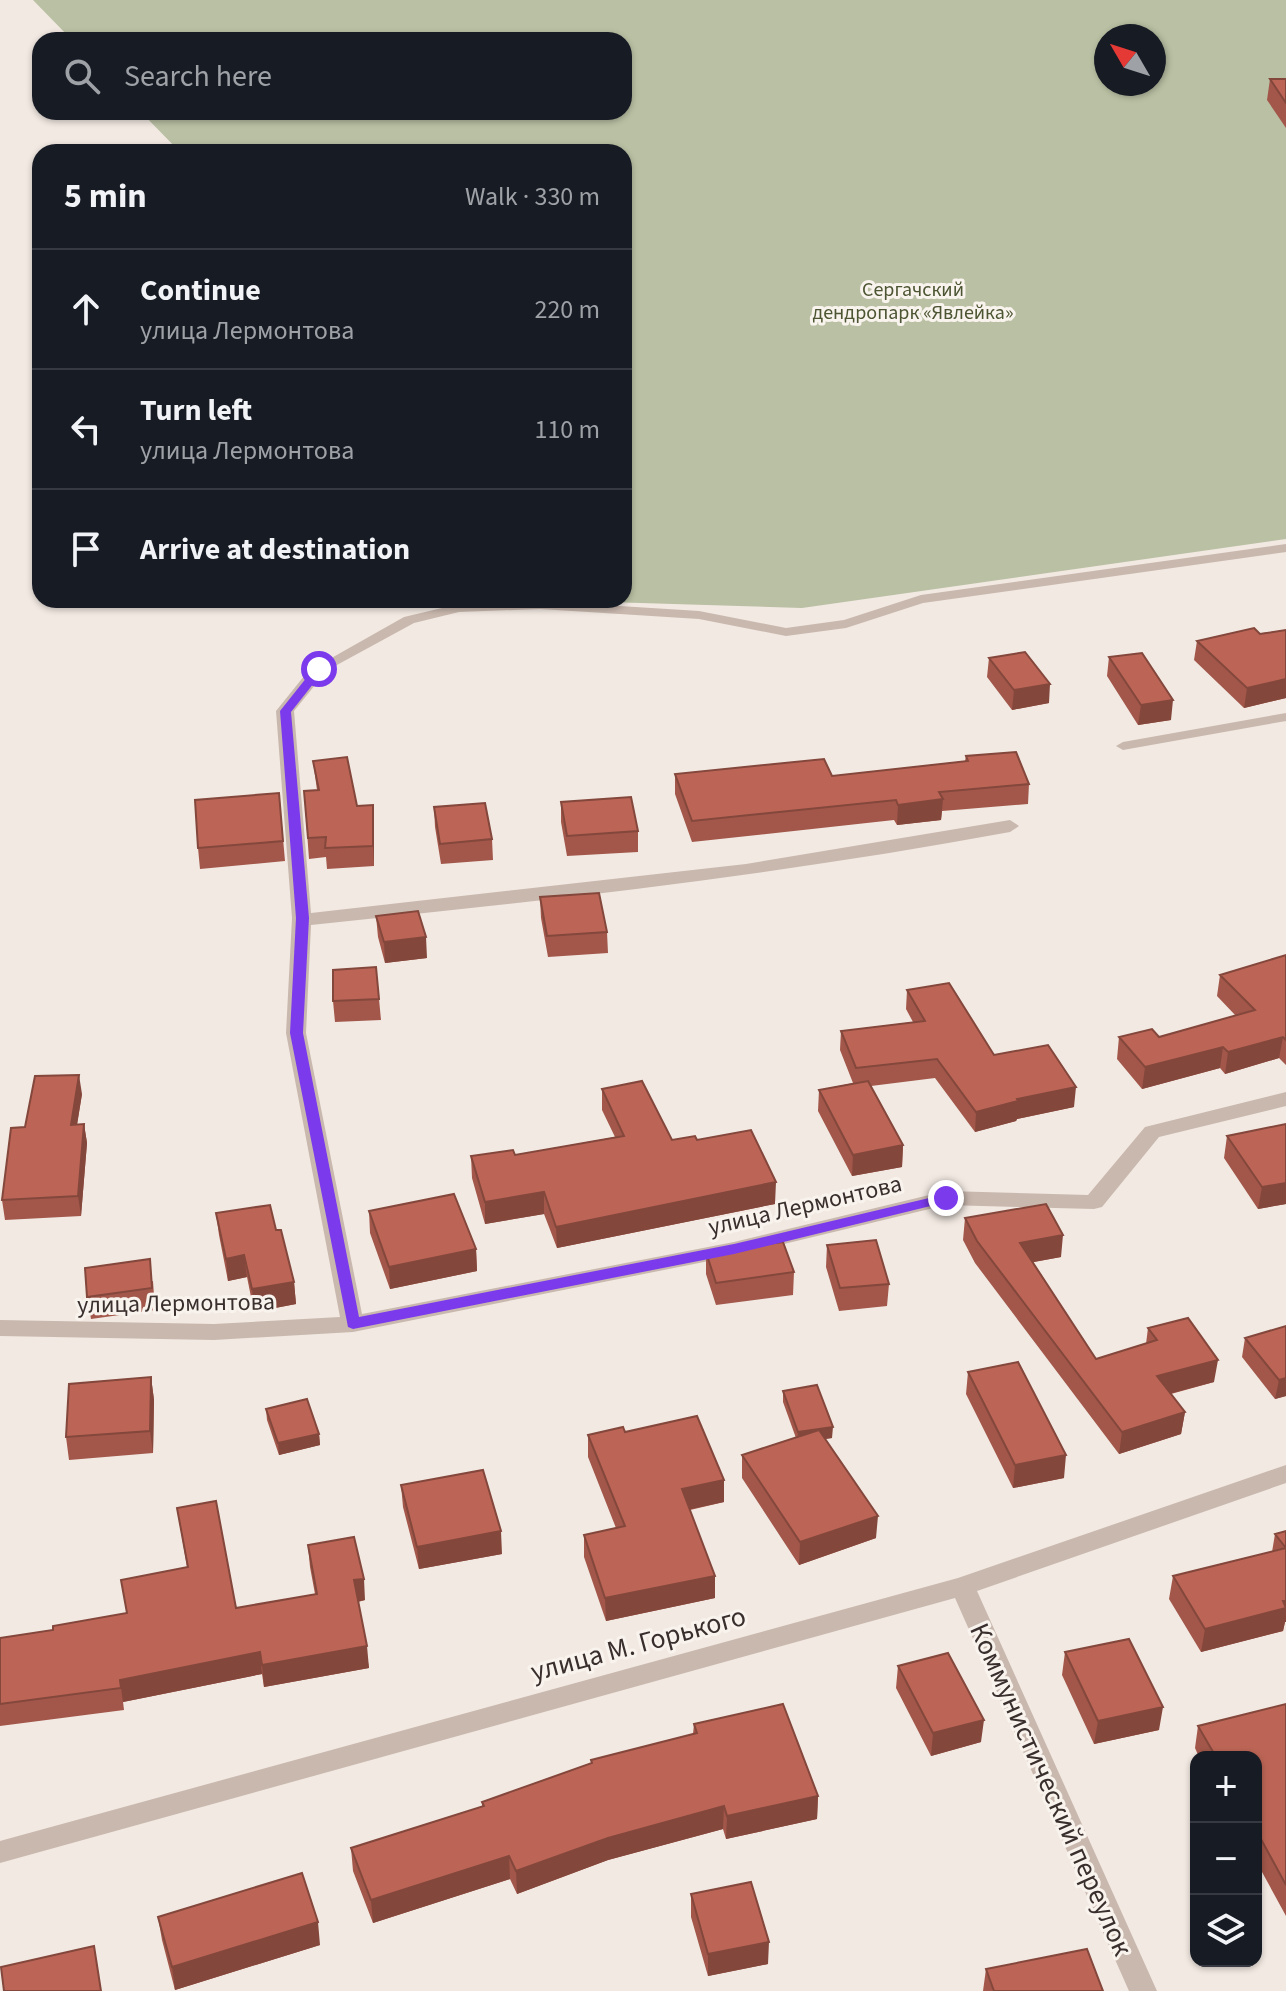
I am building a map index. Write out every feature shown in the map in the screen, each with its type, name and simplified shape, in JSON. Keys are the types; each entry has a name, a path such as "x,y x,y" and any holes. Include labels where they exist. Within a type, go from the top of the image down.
{"street":[{"path":"319,669 285,711 302,920 296,1033 353,1324"},
{"path":"302,920 636,886 890,850 1010,826"},
{"name":"улица Лермонтова","path":"0,1328 214,1332 353,1324 734,1249 946,1198 1094,1202 1152,1132 1286,1099"},
{"name":"улица М. Горького","path":"0,1852 962,1586 1286,1474"},
{"name":"Коммунистический переулок","path":"962,1586 1143,1991"}],"lane":[{"path":"588,608 683,614 786,632 846,624 921,599 1286,548"},
{"path":"319,669 409,620 459,608"},
{"path":"1123,746 1286,717"}],"green space":[{"name":"Сергачский дендропарк «Явлейка»","path":"33,0 1286,0 1286,539 802,608 632,603 632,144 172,144 149,120 632,120 632,32 64,32"}],"building":[{"path":"1270,79 1286,79 1286,103"},
{"path":"1254,628 1260,634 1286,630 1286,679 1247,688 1197,641"},
{"path":"1025,652 1050,684 1014,690 989,658"},
{"path":"1142,653 1173,700 1141,705 1109,657"},
{"path":"1016,752 1029,784 939,792 943,799 898,805 896,800 692,821 675,774 824,759 832,776 968,761 966,756"},
{"path":"347,757 357,806 373,805 373,846 325,848 326,837 308,838 304,791 319,790 313,761"},
{"path":"279,793 283,841 198,848 195,800"},
{"path":"631,797 638,831 567,836 561,802"},
{"path":"485,803 492,839 440,844 434,807"},
{"path":"599,893 607,932 547,936 540,897"},
{"path":"418,911 426,937 384,942 376,916"},
{"path":"1286,955 1286,1040 1283,1037 1228,1052 1223,1047 1145,1067 1119,1037 1152,1029 1159,1037 1255,1010 1220,975"},
{"path":"376,967 379,999 333,1001 333,970"},
{"path":"949,983 994,1055 1048,1045 1076,1087 1017,1099 976,1112 937,1059 856,1068 841,1031 925,1021 907,990"},
{"path":"79,1075 71,1125 84,1124 78,1196 2,1200 11,1128 25,1127 35,1076"},
{"path":"642,1081 672,1140 695,1136 697,1140 751,1130 776,1182 556,1227 544,1192 485,1202 471,1156 513,1150 515,1155 624,1136 602,1089"},
{"path":"868,1081 903,1145 853,1155 819,1090"},
{"path":"1286,1124 1286,1183 1262,1187 1227,1136"},
{"path":"454,1194 476,1249 389,1267 369,1211"},
{"path":"1046,1204 1063,1235 1020,1243 1096,1359 1157,1340 1148,1328 1188,1318 1218,1360 1157,1376 1185,1412 1122,1432 977,1241 965,1218"},
{"path":"270,1205 276,1230 281,1230 294,1282 252,1289 244,1255 226,1259 216,1213"},
{"path":"876,1240 889,1284 840,1288 827,1245"},
{"path":"783,1242 794,1272 716,1283 706,1252"},
{"path":"150,1259 152,1288 87,1297 85,1268"},
{"path":"1286,1326 1286,1378 1279,1380 1245,1338"},
{"path":"1018,1362 1066,1455 1015,1465 968,1372"},
{"path":"151,1377 150,1431 66,1437 69,1384"},
{"path":"817,1385 833,1427 798,1432 783,1391"},
{"path":"307,1399 319,1434 278,1443 266,1409"},
{"path":"697,1416 724,1480 682,1489 715,1576 605,1598 584,1535 625,1526 588,1435 623,1427 625,1432"},
{"path":"819,1430 878,1516 800,1542 742,1455"},
{"path":"483,1470 501,1531 417,1547 401,1485"},
{"path":"216,1501 236,1608 317,1594 308,1545 354,1537 364,1579 354,1580 367,1646 262,1665 260,1652 120,1680 121,1688 0,1704 0,1638 127,1613 121,1580 188,1567 177,1508"},
{"path":"1286,1531 1286,1548 1275,1534"},
{"path":"1286,1548 1286,1601 1283,1601 1286,1608 1205,1629 1173,1576"},
{"path":"1129,1639 1163,1707 1098,1721 1065,1652"},
{"path":"948,1653 984,1720 933,1733 898,1666"},
{"path":"783,1704 818,1796 727,1816 724,1806 608,1838 516,1871 509,1856 371,1900 351,1848 484,1806 482,1802 592,1763 591,1760 697,1733 694,1724"},
{"path":"1286,1704 1286,1885 1262,1841 1262,1751 1213,1751 1198,1726"},
{"path":"302,1873 318,1922 172,1967 158,1917"},
{"path":"751,1882 769,1942 708,1954 691,1894"},
{"path":"94,1946 101,1991 4,1991 1,1967"},
{"path":"1087,1949 1103,1991 994,1991 986,1969"}],"route":[{"path":"319,669 285,711 302,918 296,1033 353,1324 734,1249 946,1198"}]}
